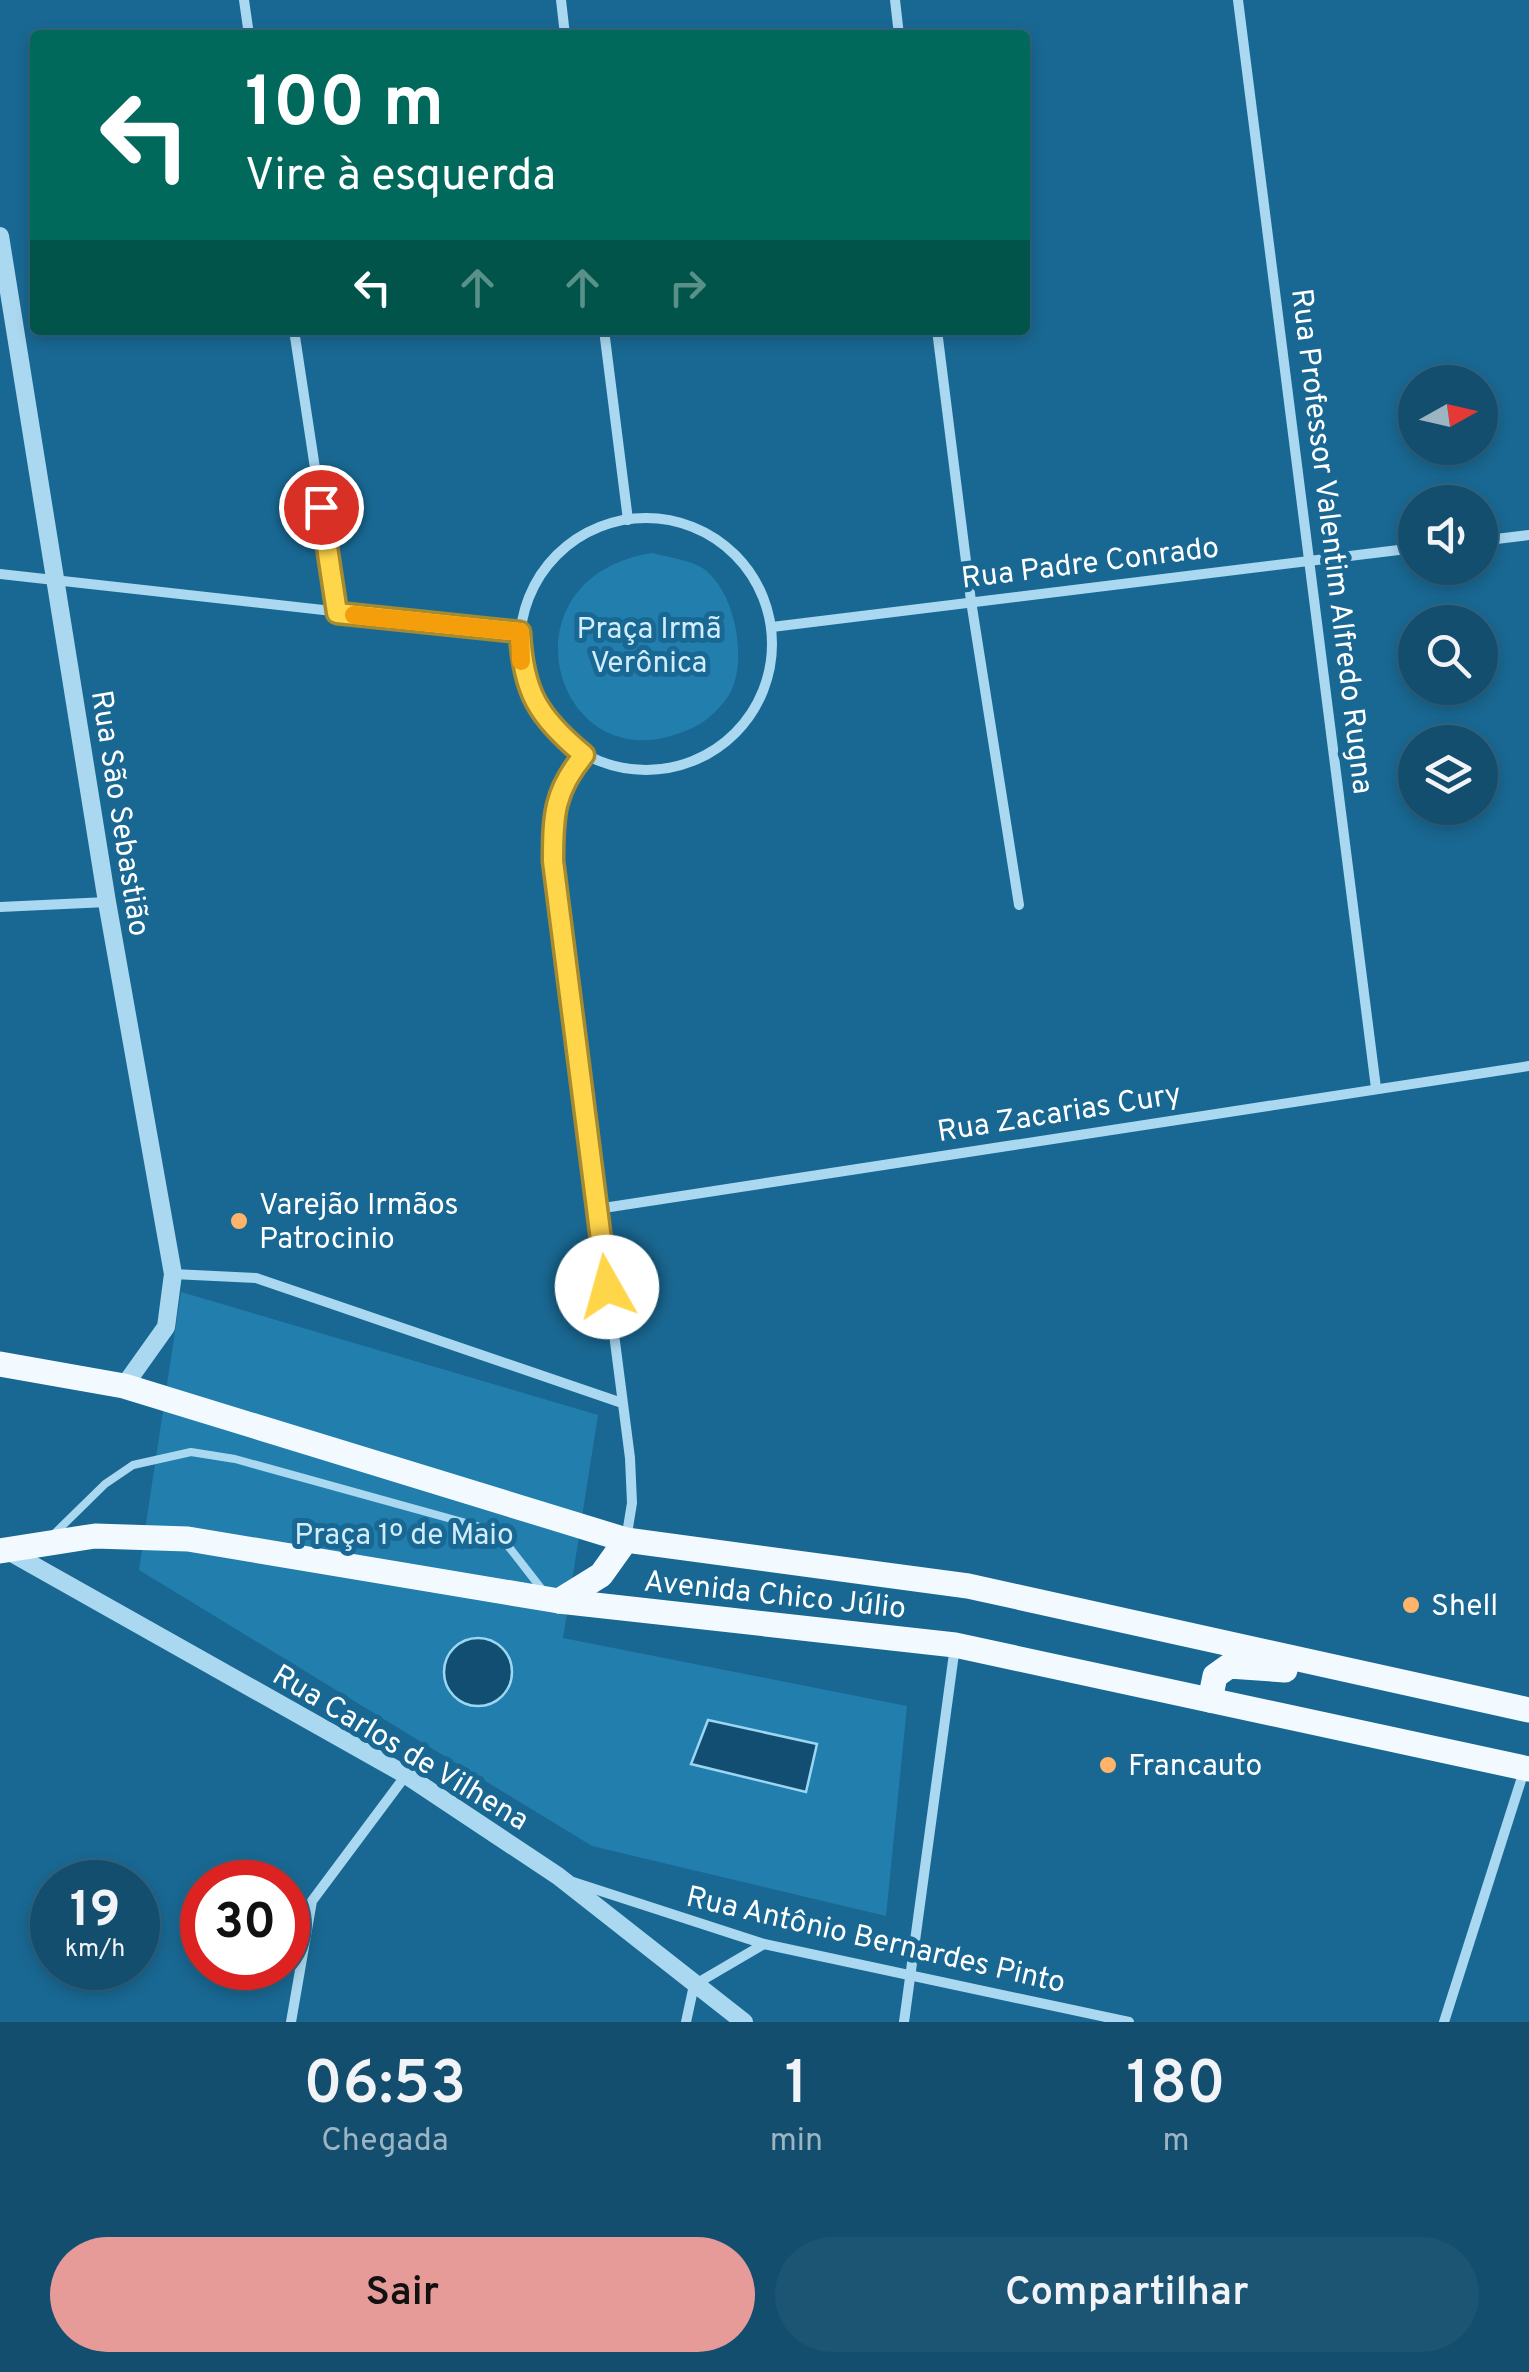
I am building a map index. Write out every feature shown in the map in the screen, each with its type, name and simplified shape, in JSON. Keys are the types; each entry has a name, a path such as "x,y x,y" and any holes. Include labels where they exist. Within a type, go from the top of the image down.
{"main road":[{"name":"Avenida Chico Júlio","path":"0,1364 124,1386 626,1540 968,1586 1529,1710"},
{"name":"Avenida Chico Júlio","path":"4,1551 94,1536 188,1539 554,1600 955,1645 1528,1765"},
{"path":"554,1600 602,1575 626,1540"},
{"path":"1210,1700 1215,1676 1230,1666 1283,1670 1314,1663"}],"street":[{"path":"244,0 249,30"},
{"path":"561,0 564,30"},
{"path":"895,0 898,30"},
{"name":"Rua Professor Valentim Alfredo Rugna","path":"1238,0 1376,1088"},
{"name":"Rua São Sebastião","path":"0,236 107,902 173,1274 166,1327 124,1386"},
{"path":"295,335 337,613"},
{"path":"605,335 628,520"},
{"path":"937,335 971,601 1019,904"},
{"path":"654,516 697,527 733,552 760,587 772,627 770,671 758,703 732,738 697,761 654,771 610,766 584,755 550,726 536,706 522,664 520,632 532,589 568,543 608,522 654,516"},
{"path":"1498,538 1529,535"},
{"name":"Rua Padre Conrado","path":"772,627 1398,550"},
{"path":"0,574 520,632"},
{"path":"584,755 563,780 553,817 553,861 622,1404 632,1503 626,1540"},
{"path":"0,906 107,902"},
{"name":"Rua Zacarias Cury","path":"598,1209 1529,1066"},
{"path":"173,1274 256,1278 622,1404"},
{"name":"Rua Carlos de Vilhena","path":"4,1551 406,1775 558,1876 744,2022"},
{"path":"904,2022 955,1645"},
{"path":"1444,2022 1528,1765"},
{"path":"291,2022 312,1902 406,1775"},
{"name":"Rua Antônio Bernardes Pinto","path":"558,1876 670,1917 764,1944 1129,2022"},
{"path":"686,2022 694,1985 764,1944"}],"lane":[{"path":"44,1544 105,1484 133,1465 191,1452 235,1459 478,1526 505,1542 554,1600"}],"green space":[{"name":"Praça Irmã Verônica","path":"652,553 699,566 715,580 732,613 737,672 724,702 699,725 667,737 627,739 594,724 571,698 559,665 560,630 575,596 605,569"},
{"name":"Praça 1º de Maio","path":"181,1292 598,1415 563,1638 907,1706 886,1916 592,1846 139,1570"}],"shaded area":[{"path":"478,1638 491,1640 502,1648 510,1659 510,1685 502,1696 491,1704 478,1706 465,1704 454,1696 446,1685 444,1672 446,1659 454,1648 465,1640"},
{"path":"708,1720 817,1744 806,1792 691,1764"}],"slow traffic":[{"path":"354,615 520,632 521,661"}],"place":[{"name":"Varejão Irmãos Patrocinio","path":"239,1221"},
{"name":"Shell","path":"1411,1605"},
{"name":"Francauto","path":"1108,1765"}],"route":[{"path":"321,507 337,613 520,632 522,664 536,706 550,726 584,755 563,780 553,817 553,861 607,1287"}]}
